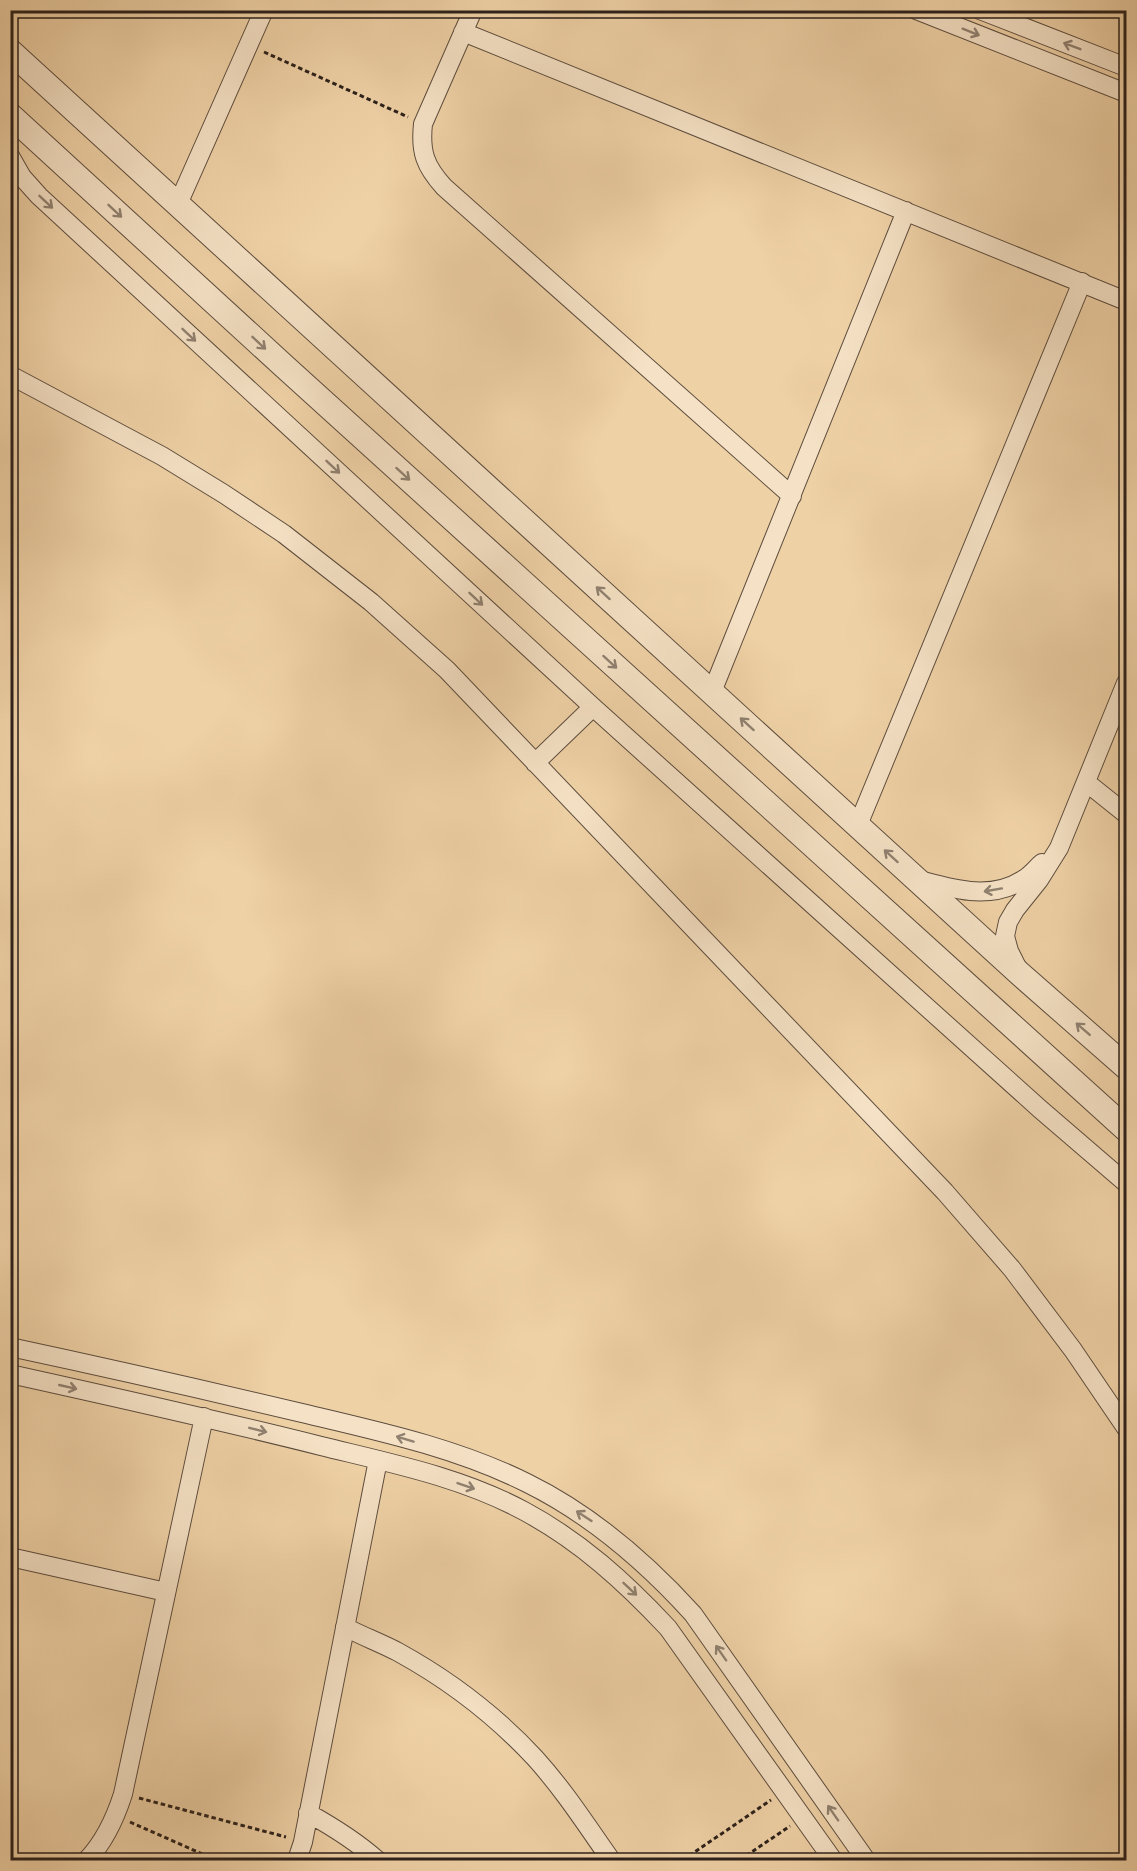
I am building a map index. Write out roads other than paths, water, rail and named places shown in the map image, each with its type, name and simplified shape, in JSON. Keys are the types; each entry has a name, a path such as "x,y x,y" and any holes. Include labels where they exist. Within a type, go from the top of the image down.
{"street":[{"path":"178,204 264,10"},
{"path":"473,10 423,124 422,141 425,158 432,174 792,496"},
{"path":"916,10 1126,93"},
{"path":"980,10 1126,67"},
{"path":"463,32 1126,301"},
{"path":"10,51 1019,973 1126,1067"},
{"path":"10,115 1126,1129"},
{"path":"10,156 22,177 39,196 593,707 1040,1109 1126,1183"},
{"path":"712,692 906,211"},
{"path":"858,825 1082,282"},
{"path":"10,375 162,456 284,534 371,602 447,670 945,1192 1012,1269 1073,1350 1126,1428"},
{"path":"1019,973 1005,936 1008,922 1059,848 1126,683"},
{"path":"536,763 593,707"},
{"path":"1086,782 1126,814"},
{"path":"919,880 964,891 985,892 1006,888 1024,879 1059,848"},
{"path":"10,1347 171,1382 384,1433 488,1466 564,1503 633,1553 693,1614 866,1860"},
{"path":"10,1374 204,1417 436,1475 481,1491 564,1535 601,1562 668,1628 833,1860"},
{"path":"87,1860 106,1835 123,1794 204,1417"},
{"path":"297,1860 303,1842 378,1460"},
{"path":"10,1557 166,1592"},
{"path":"345,1627 398,1652 447,1682 493,1718 535,1758 572,1803 611,1860"},
{"path":"308,1813 338,1830 377,1860"}]}
